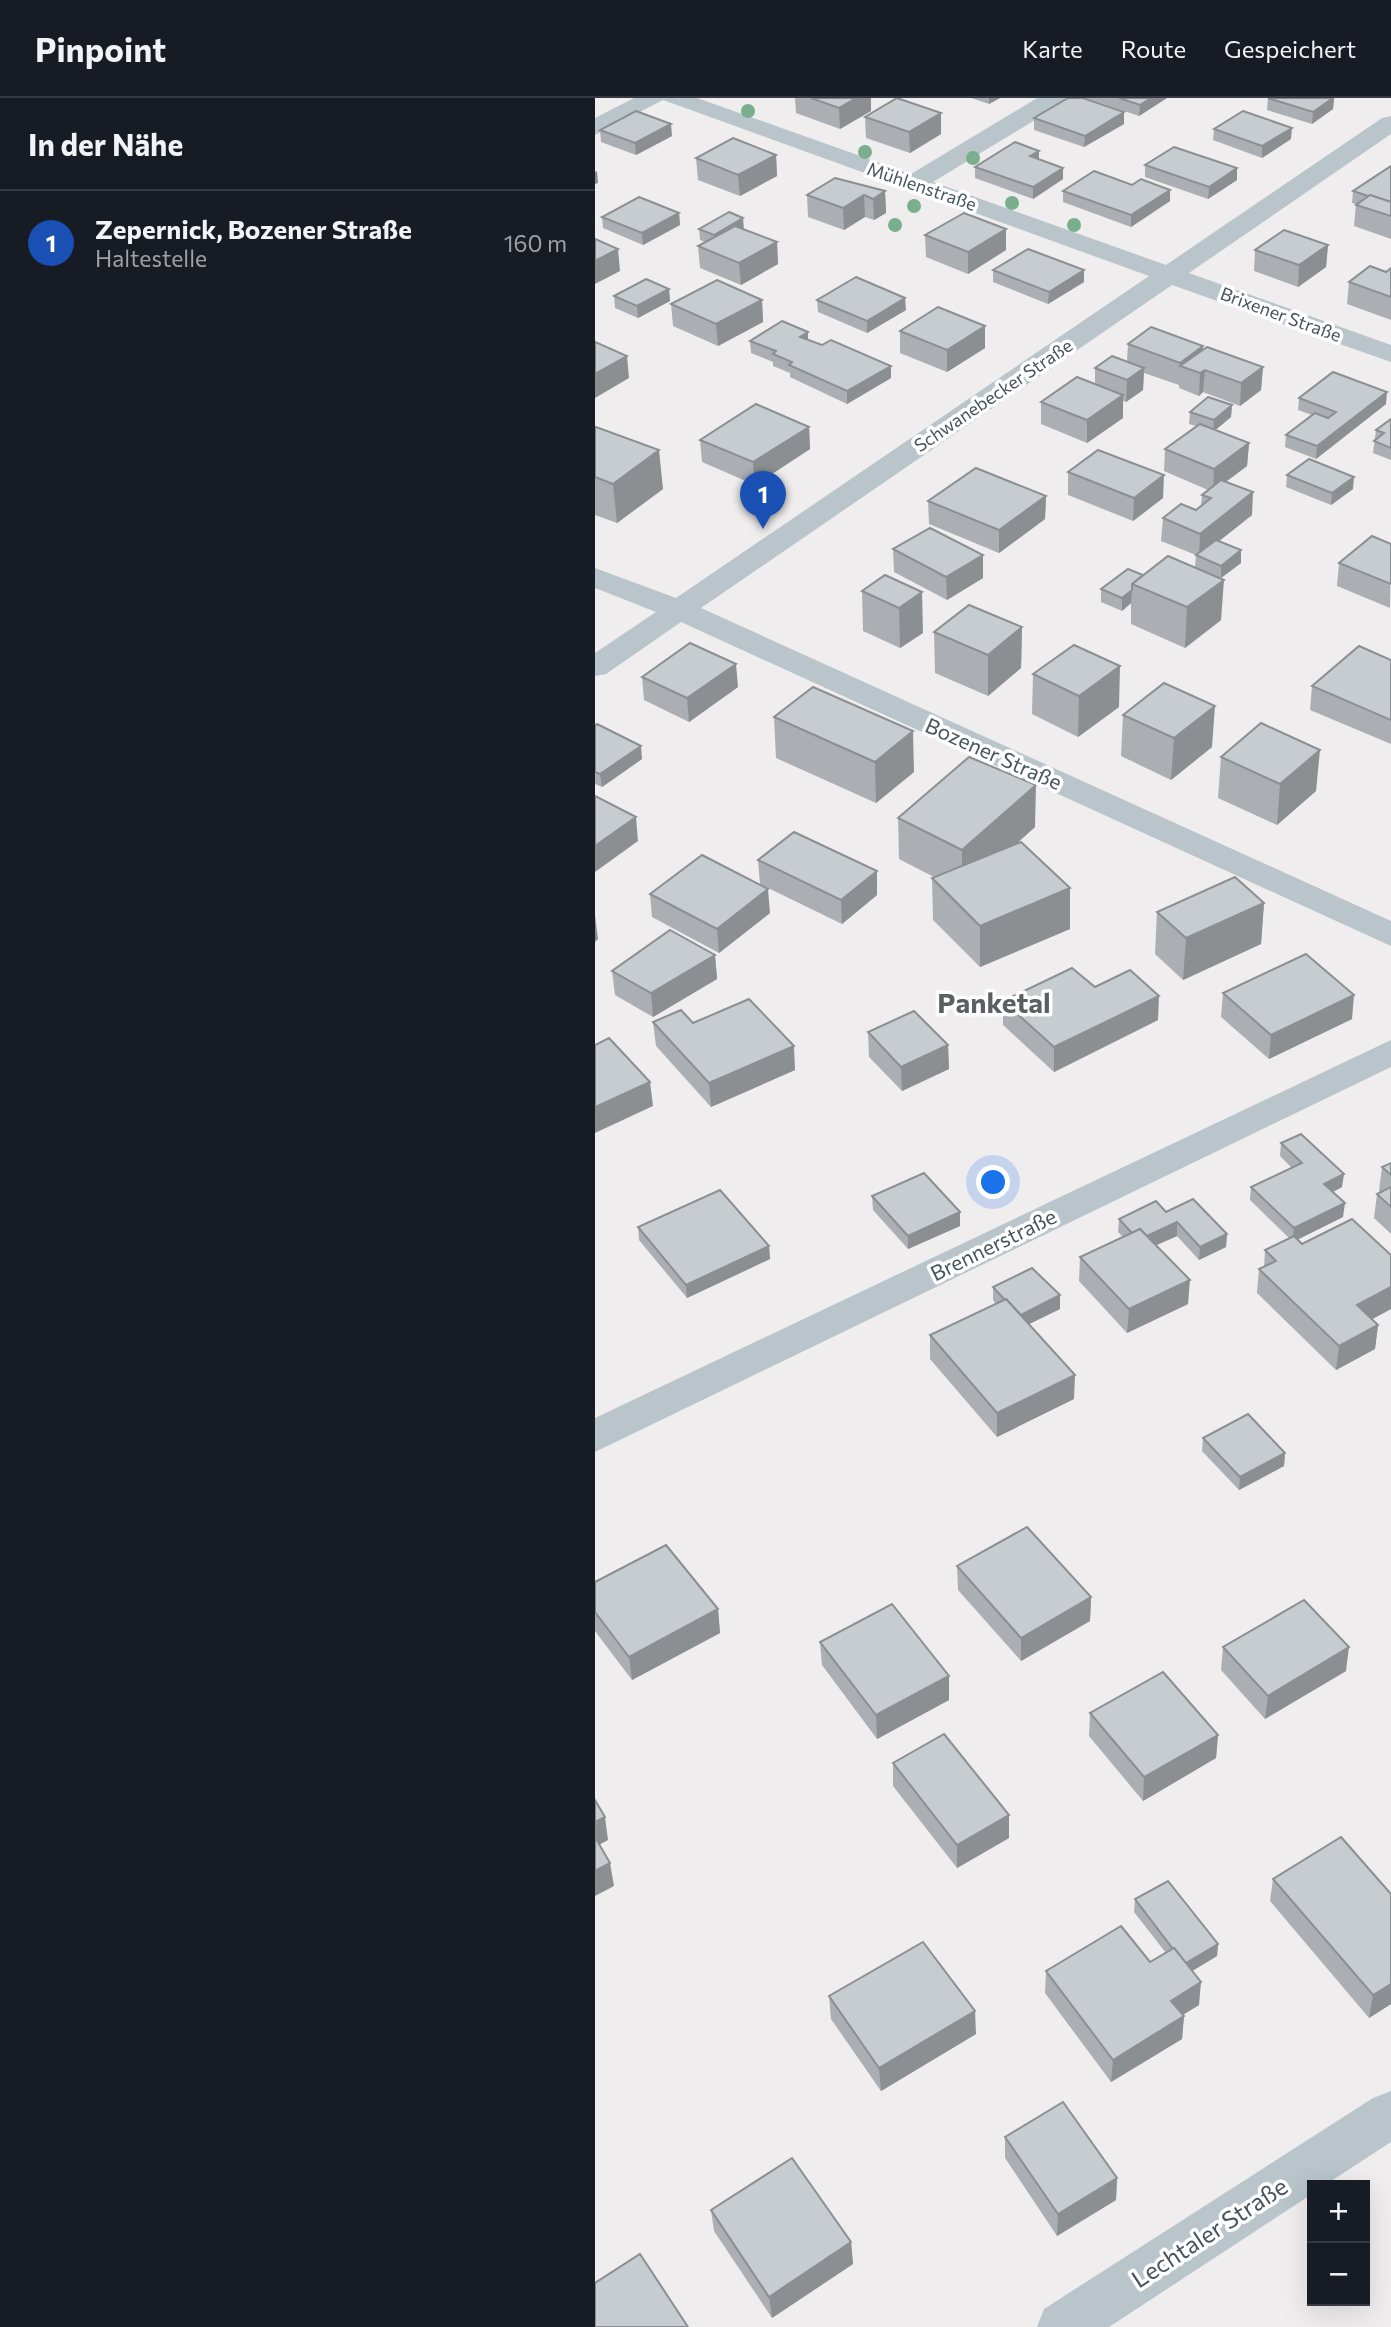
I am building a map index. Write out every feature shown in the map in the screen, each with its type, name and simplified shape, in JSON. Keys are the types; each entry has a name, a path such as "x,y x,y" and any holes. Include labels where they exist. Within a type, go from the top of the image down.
{"street":[{"path":"595,128 653,98"},
{"name":"Mühlenstraße","path":"674,98 1171,273"},
{"path":"915,183 1054,98"},
{"name":"Schwanebecker Straße","path":"595,667 1391,123"},
{"name":"Brixener Straße","path":"1171,273 1391,354"},
{"name":"Bozener Straße","path":"595,578 679,610 1391,934"},
{"name":"Brennerstraße","path":"595,1436 1391,1052"},
{"name":"Lechtaler Straße","path":"1063,2327 1391,2114"}],"building":[{"path":"811,98 856,98 839,108"},
{"path":"897,98 941,113 909,132 865,117"},
{"path":"1068,98 1083,98 1124,112 1085,136 1034,118"},
{"path":"1119,98 1151,98 1140,105"},
{"path":"1268,98 1333,98 1313,112"},
{"path":"636,111 671,124 635,143 600,130"},
{"path":"1243,111 1292,128 1262,146 1214,129"},
{"path":"733,138 776,155 738,175 696,158"},
{"path":"1015,142 1039,151 1030,156 1063,168 1033,187 975,167"},
{"path":"1174,147 1237,168 1209,187 1145,165"},
{"path":"1391,166 1391,202 1353,191"},
{"path":"1094,171 1132,185 1141,179 1170,190 1131,215 1063,191"},
{"path":"835,178 885,191 873,199 864,195 843,208 807,195"},
{"path":"1370,195 1391,202 1391,216 1356,205"},
{"path":"639,197 679,213 642,233 602,217"},
{"path":"729,212 743,218 714,235 699,229"},
{"path":"964,213 1006,229 968,252 925,235"},
{"path":"735,226 777,242 739,263 698,246"},
{"path":"1284,230 1328,245 1299,265 1255,250"},
{"path":"595,239 618,249 595,261"},
{"path":"1028,249 1084,270 1049,292 993,270"},
{"path":"1370,266 1386,272 1391,268 1391,297 1349,282"},
{"path":"856,277 905,298 867,321 817,300"},
{"path":"646,279 669,289 637,306 614,296"},
{"path":"717,280 762,300 716,324 671,304"},
{"path":"938,307 985,326 947,350 900,331"},
{"path":"782,321 808,332 800,337 822,345 831,340 891,366 847,391 789,365 792,362 773,354 776,351 750,341"},
{"path":"1151,327 1203,346 1180,363 1128,344"},
{"path":"595,342 627,356 595,374"},
{"path":"1207,347 1263,367 1241,383 1205,370 1200,373 1180,366"},
{"path":"1112,356 1144,368 1127,380 1095,368"},
{"path":"1333,372 1387,392 1317,446 1286,435 1315,413 1328,418 1336,412 1299,398"},
{"path":"1077,377 1123,395 1087,420 1041,402"},
{"path":"1208,397 1232,405 1214,420 1190,412"},
{"path":"756,404 809,427 753,462 700,440"},
{"path":"1391,419 1391,448 1374,441 1384,433 1376,430"},
{"path":"1200,424 1249,443 1214,469 1165,449"},
{"path":"595,427 659,450 613,484 595,477"},
{"path":"1098,450 1164,475 1134,498 1068,472"},
{"path":"1309,459 1354,477 1332,493 1287,475"},
{"path":"976,468 1046,496 999,530 928,501"},
{"path":"1221,480 1253,492 1200,534 1163,518 1181,504 1196,510 1211,498 1202,495"},
{"path":"930,528 983,555 946,577 893,549"},
{"path":"1372,536 1391,544 1391,584 1339,563"},
{"path":"1216,540 1241,550 1221,566 1196,555"},
{"path":"1168,556 1224,580 1187,607 1132,584"},
{"path":"1128,569 1143,575 1122,598 1101,589"},
{"path":"885,575 922,592 899,608 862,591"},
{"path":"969,605 1022,627 988,655 934,632"},
{"path":"690,643 736,664 687,698 642,677"},
{"path":"1074,645 1120,666 1079,696 1033,674"},
{"path":"1359,646 1391,660 1391,720 1312,686"},
{"path":"1164,683 1215,706 1174,738 1123,715"},
{"path":"813,687 913,731 875,762 774,717"},
{"path":"1261,723 1320,750 1280,784 1221,757"},
{"path":"597,724 641,746 600,774 595,772"},
{"path":"969,757 1036,785 962,850 898,818"},
{"path":"595,796 636,817 595,846"},
{"path":"794,832 877,871 841,900 758,860"},
{"path":"1021,842 1070,888 980,926 932,878"},
{"path":"702,855 768,889 717,929 650,894"},
{"path":"1235,877 1264,903 1186,938 1157,912"},
{"path":"670,930 715,955 651,993 612,971"},
{"path":"1306,954 1354,995 1271,1035 1223,993"},
{"path":"1072,968 1095,987 1130,970 1159,996 1054,1047 1003,1001"},
{"path":"749,999 794,1046 709,1083 653,1022 681,1010 693,1023"},
{"path":"914,1011 948,1045 901,1067 868,1032"},
{"path":"609,1038 650,1082 595,1107 595,1045"},
{"path":"1301,1134 1344,1174 1324,1184 1345,1203 1294,1228 1251,1187 1302,1163 1281,1143"},
{"path":"1391,1163 1391,1175 1382,1167"},
{"path":"924,1173 960,1212 908,1236 872,1196"},
{"path":"1391,1187 1391,1207 1377,1194"},
{"path":"720,1190 769,1246 686,1285 638,1227"},
{"path":"1193,1199 1227,1234 1200,1247 1177,1222 1147,1236 1140,1229 1132,1233 1119,1219 1156,1201 1166,1212"},
{"path":"1352,1219 1391,1255 1391,1287 1357,1305 1378,1325 1339,1346 1259,1269 1276,1261 1265,1250 1294,1236 1302,1244"},
{"path":"1140,1229 1190,1280 1129,1309 1080,1257"},
{"path":"1032,1268 1060,1295 1021,1315 993,1287"},
{"path":"1006,1299 1075,1375 997,1413 930,1335"},
{"path":"1248,1414 1285,1453 1240,1477 1203,1438"},
{"path":"1027,1527 1091,1597 1021,1638 957,1566"},
{"path":"666,1545 718,1609 629,1657 595,1612 595,1582"},
{"path":"1304,1600 1349,1647 1268,1696 1223,1647"},
{"path":"892,1604 949,1676 876,1715 820,1642"},
{"path":"1163,1672 1218,1735 1144,1777 1090,1713"},
{"path":"944,1734 1009,1815 957,1845 893,1763"},
{"path":"595,1800 605,1817 595,1822"},
{"path":"595,1837 610,1863 595,1871"},
{"path":"1341,1837 1391,1894 1391,1984 1373,1995 1273,1879"},
{"path":"1168,1881 1218,1944 1186,1963 1135,1899"},
{"path":"1121,1926 1150,1962 1174,1948 1201,1982 1171,2001 1184,2016 1113,2060 1046,1971"},
{"path":"923,1942 975,2011 879,2068 829,1996"},
{"path":"1063,2102 1117,2178 1058,2214 1005,2137"},
{"path":"792,2158 851,2242 769,2297 711,2210"},
{"path":"640,2254 688,2327 595,2327 595,2283"}],"place":[{"name":"Zepernick, Bozener Straße","path":"763,529"}],"district":[{"name":"Panketal","path":"994,1002"}]}
